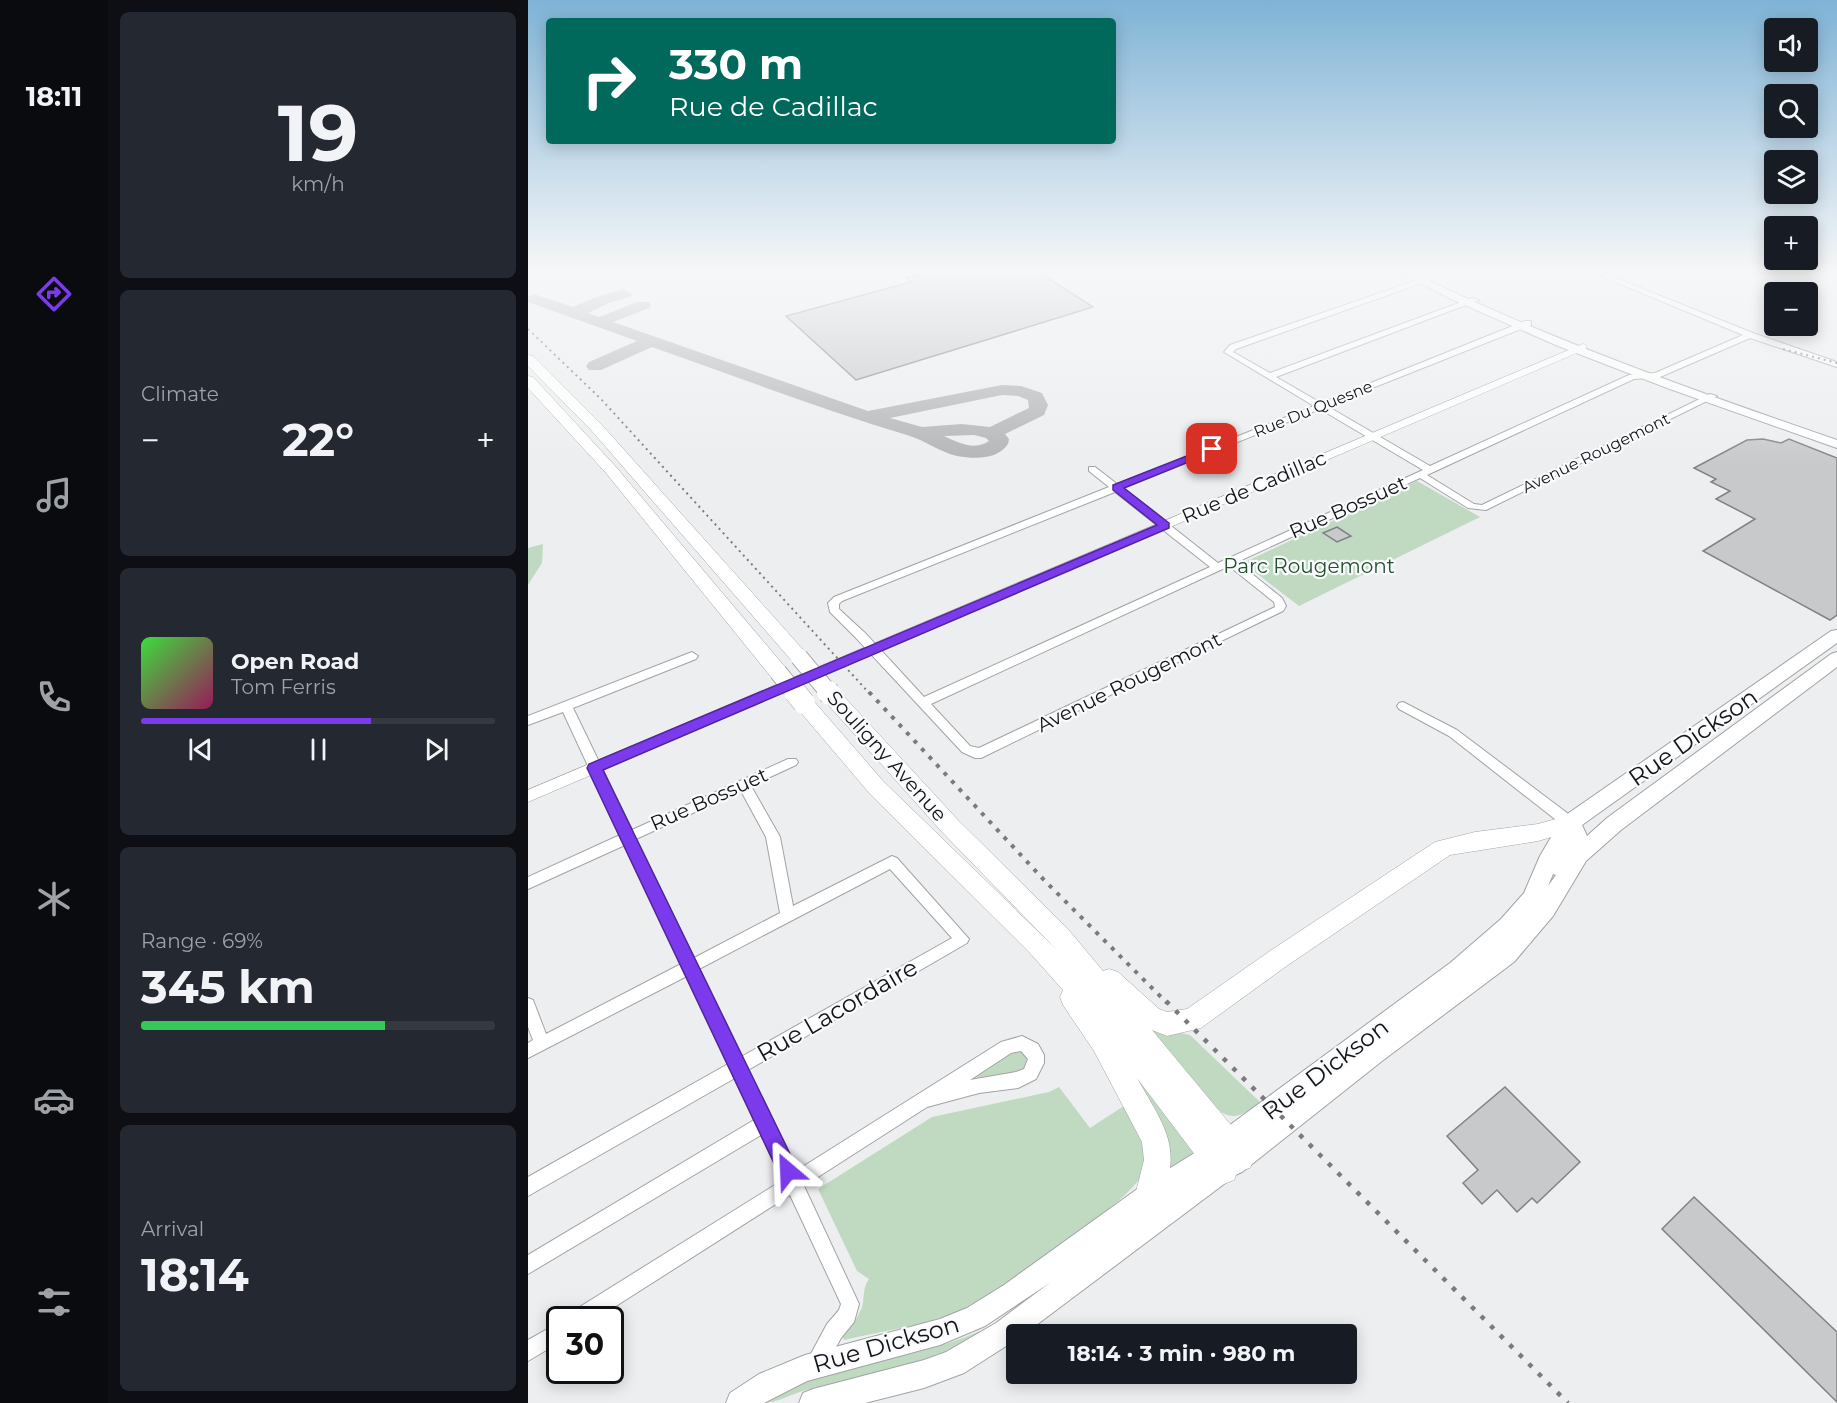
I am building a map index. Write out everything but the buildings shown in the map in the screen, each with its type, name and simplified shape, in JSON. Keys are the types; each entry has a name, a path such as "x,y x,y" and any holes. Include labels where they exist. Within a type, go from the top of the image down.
{"highway":[{"name":"Souligny Avenue","path":"528,359 596,427 1048,940 1226,1156"},
{"name":"Souligny Avenue","path":"528,380 611,470 877,788 1048,940"},
{"path":"1048,940 1144,1014 1167,1024 1185,1022 1201,1015 1279,958 1443,848 1466,843 1537,835 1570,823"},
{"path":"1048,940 1152,1131 1159,1154 1149,1196"}],"main road":[{"path":"1552,336 1640,375 1831,439"},
{"path":"1579,348 1657,375 1709,398"},
{"name":"Rue Dickson","path":"813,1403 924,1374 969,1356 1005,1332 1458,970 1509,926 1533,898 1550,856 1570,823 1837,635"},
{"name":"Rue Dickson","path":"740,1403 781,1378 815,1364 940,1332 976,1317 1013,1294 1149,1196 1226,1156 1374,1053 1506,955 1537,921 1568,869 1593,841 1837,658"},
{"path":"1537,921 1561,861 1578,834 1570,823"}],"street":[{"path":"1266,336 1228,350 1374,437 1425,472"},
{"path":"1271,376 1376,336"},
{"name":"Rue Du Quesne","path":"924,702 834,610 832,603 842,597 1496,336"},
{"name":"Rue Bossuet","path":"924,702 1640,375 1657,375 1709,351 1718,350 1740,336"},
{"path":"1756,336 1837,365"},
{"name":"Rue de Cadillac","path":"528,796 1579,348"},
{"name":"Avenue Rougemont","path":"1425,472 1480,508 1709,398"},
{"path":"1092,468 1217,567"},
{"name":"Avenue Rougemont","path":"924,702 966,749 975,753 998,745 1275,611 1281,606 1278,600 1229,561"},
{"path":"528,721 692,656"},
{"path":"566,706 850,1304 847,1316 834,1331 815,1364"},
{"path":"1403,706 1453,733 1570,823"},
{"name":"Rue Bossuet","path":"528,883 792,762"},
{"path":"528,1005 535,1048 788,916 773,837 743,784"},
{"name":"Rue Lacordaire","path":"528,1187 962,939 892,862 788,916"},
{"path":"599,1306 1007,1047 1022,1043 1033,1049 1036,1055 1035,1067 1024,1078 978,1085 927,1099"},
{"path":"528,1265 765,1123"},
{"path":"528,1351 546,1340"}],"green space":[{"name":"Parc Rougemont","path":"1417,481 1480,517 1299,606 1243,563"},
{"path":"543,544 542,563 528,585 528,548"},
{"path":"1151,1027 1190,1035 1260,1102 1237,1116 1221,1112 1148,1033"},
{"path":"1021,1051 1029,1057 1028,1067 1020,1072 977,1078 976,1076 1008,1055"},
{"path":"1128,1057 1195,1154 1165,1177 1122,1061"},
{"path":"1059,1087 1090,1128 1130,1102 1147,1134 1144,1171 1135,1185 1060,1247 976,1302 931,1321 844,1340 843,1337 862,1307 864,1289 869,1279 857,1271 818,1189 932,1117 1049,1092"},
{"path":"980,1331 982,1334 918,1361 806,1390 774,1402 762,1403 787,1389 814,1379 926,1350"}],"taxiway":[{"path":"639,336 848,411 921,433"},
{"path":"595,366 651,341"},
{"path":"870,416 1002,390 1021,391 1036,397 1039,405 1037,411 993,433"},
{"path":"974,430 993,434 999,439 998,444 987,451 979,452 958,450 921,433 974,430"}],"railway":[{"path":"536,336 601,399 870,694"},
{"path":"1783,349 1837,363"},
{"path":"869,692 1045,881 1167,1003"},
{"path":"1166,1001 1568,1403"}],"route":[{"path":"788,1171 594,768 1165,525 1116,487 1212,449"}]}
